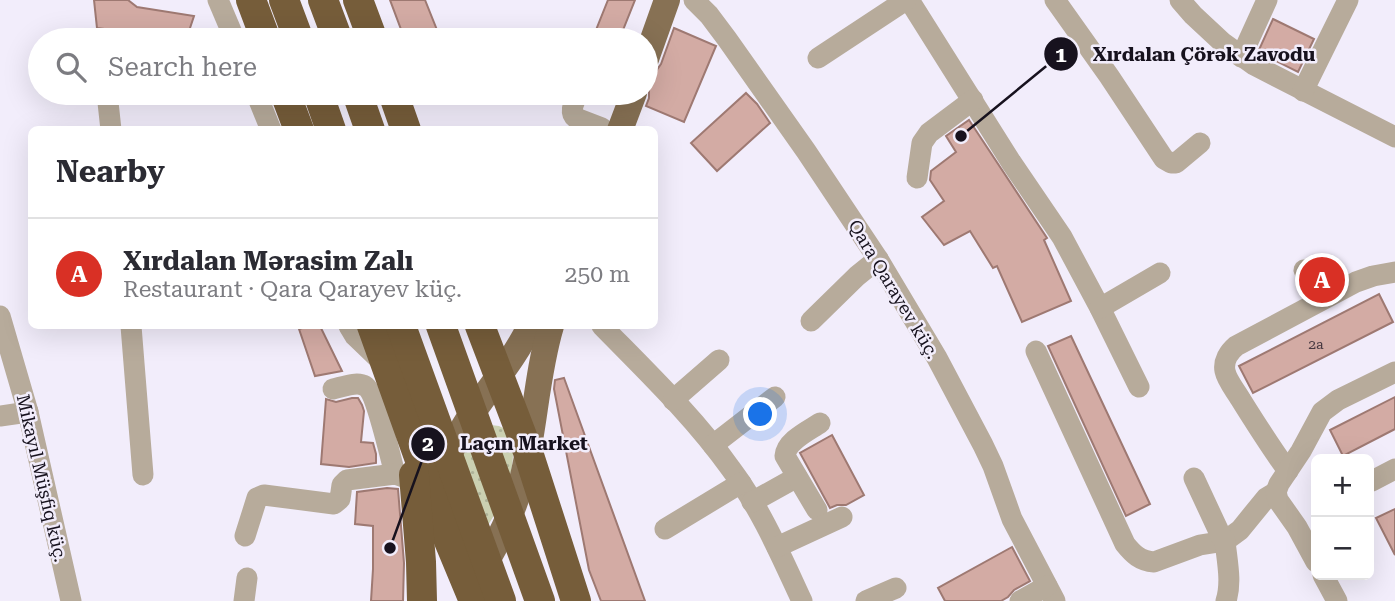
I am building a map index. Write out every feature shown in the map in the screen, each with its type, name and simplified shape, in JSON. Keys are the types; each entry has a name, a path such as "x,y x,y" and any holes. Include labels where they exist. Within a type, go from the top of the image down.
{"highway":[{"path":"251,0 262,28"},
{"path":"284,0 294,28"},
{"path":"323,0 334,28"},
{"path":"358,0 368,28"},
{"path":"290,105 297,126"},
{"path":"322,105 329,126"},
{"path":"361,105 369,126"},
{"path":"373,329 469,597"},
{"path":"402,329 501,601"},
{"path":"442,329 540,601"},
{"path":"481,329 527,449 576,601"},
{"path":"405,419 405,478 421,562 424,601"}],"main road":[{"path":"638,28 648,0"},
{"path":"657,28 667,0"},
{"path":"609,126 613,105"},
{"path":"610,126 625,105"},
{"path":"424,601 446,462 471,415 528,329"},
{"path":"469,597 511,513 521,481 550,329"},
{"path":"458,437 472,421 482,416 497,414 514,423 527,449"},
{"path":"438,510 456,543 469,548 489,543 500,532 511,513"}],"street":[{"path":"218,0 230,28"},
{"name":"Qara Qarayev küç.","path":"694,0 709,15 751,72 878,259 937,358 983,445 1012,519 1051,594"},
{"path":"818,58 907,0 1062,237 1139,387"},
{"path":"1055,0 1164,159 1176,163 1200,143"},
{"path":"1181,0 1193,15 1241,57 1395,137"},
{"path":"1241,57 1267,0"},
{"path":"1303,91 1348,0"},
{"path":"917,178 922,143 929,133 973,100"},
{"path":"108,105 111,126"},
{"path":"261,105 269,126"},
{"path":"573,105 571,111 573,116 600,126"},
{"path":"811,321 878,259"},
{"path":"1304,270 1319,301"},
{"path":"1288,471 1229,381 1225,362 1230,351 1356,282 1395,272"},
{"path":"1100,308 1160,273"},
{"name":"Mikayıl Müşfiq küç.","path":"0,316 28,412 71,601"},
{"path":"131,329 143,475"},
{"path":"351,329 387,368"},
{"path":"605,329 713,445 741,483 777,547 802,601"},
{"path":"1036,351 1125,544 1131,552 1146,561 1154,562 1200,545 1225,541 1240,530 1266,498 1276,492"},
{"path":"673,400 719,360"},
{"path":"1311,553 1278,500 1276,492 1279,484 1327,407 1395,373"},
{"path":"245,536 257,498 264,495 334,504 340,499 342,485 347,480 405,478 369,389 363,384 333,389"},
{"path":"713,445 775,397"},
{"path":"0,416 28,412"},
{"path":"817,510 785,456 785,450 790,443 820,423"},
{"path":"1374,480 1395,469"},
{"path":"752,502 797,477"},
{"path":"1194,478 1225,541 1229,584 1226,601"},
{"path":"665,529 741,483"},
{"path":"777,547 842,517"},
{"path":"244,601 247,578"},
{"path":"1326,580 1337,601"},
{"path":"866,601 896,588"},
{"path":"1020,601 1051,594"}],"green space":[{"path":"491,425 507,430 513,448 513,460 505,492 485,529 449,508 466,445"}],"building":[{"path":"94,0 128,0 137,7 194,16 190,28 97,28"},
{"path":"390,0 425,0 436,28 400,28"},
{"path":"608,0 635,0 624,28 597,28"},
{"path":"1273,19 1314,39 1298,72 1258,52"},
{"path":"674,28 716,46 684,122 646,106 658,105 658,68"},
{"path":"746,93 770,123 717,171 691,143"},
{"path":"969,120 1047,238 1044,240 1071,301 1022,322 997,266 993,268 970,231 944,245 922,217 944,201 930,180 931,171 956,152 946,136"},
{"path":"1379,294 1393,322 1253,393 1239,366"},
{"path":"299,329 321,329 342,371 315,376"},
{"path":"1071,336 1150,504 1126,516 1048,346"},
{"path":"564,378 645,601 601,601 589,570 554,389 555,380"},
{"path":"1395,397 1395,429 1347,454 1342,454 1330,430"},
{"path":"358,398 362,405 364,411 361,442 373,443 376,463 349,467 321,464 326,399 336,402"},
{"path":"832,435 864,495 846,505 830,508 800,453"},
{"path":"398,489 404,563 403,601 371,601 373,526 355,524 357,492"},
{"path":"1395,509 1395,555 1376,518"},
{"path":"1012,547 1030,581 1001,601 945,601 938,588"}],"place":[{"name":"Xırdalan Çörək Zavodu","path":"961,136"},
{"name":"Xırdalan Mərasim Zalı","path":"1322,280"},
{"name":"Laçın Market","path":"390,548"}]}
